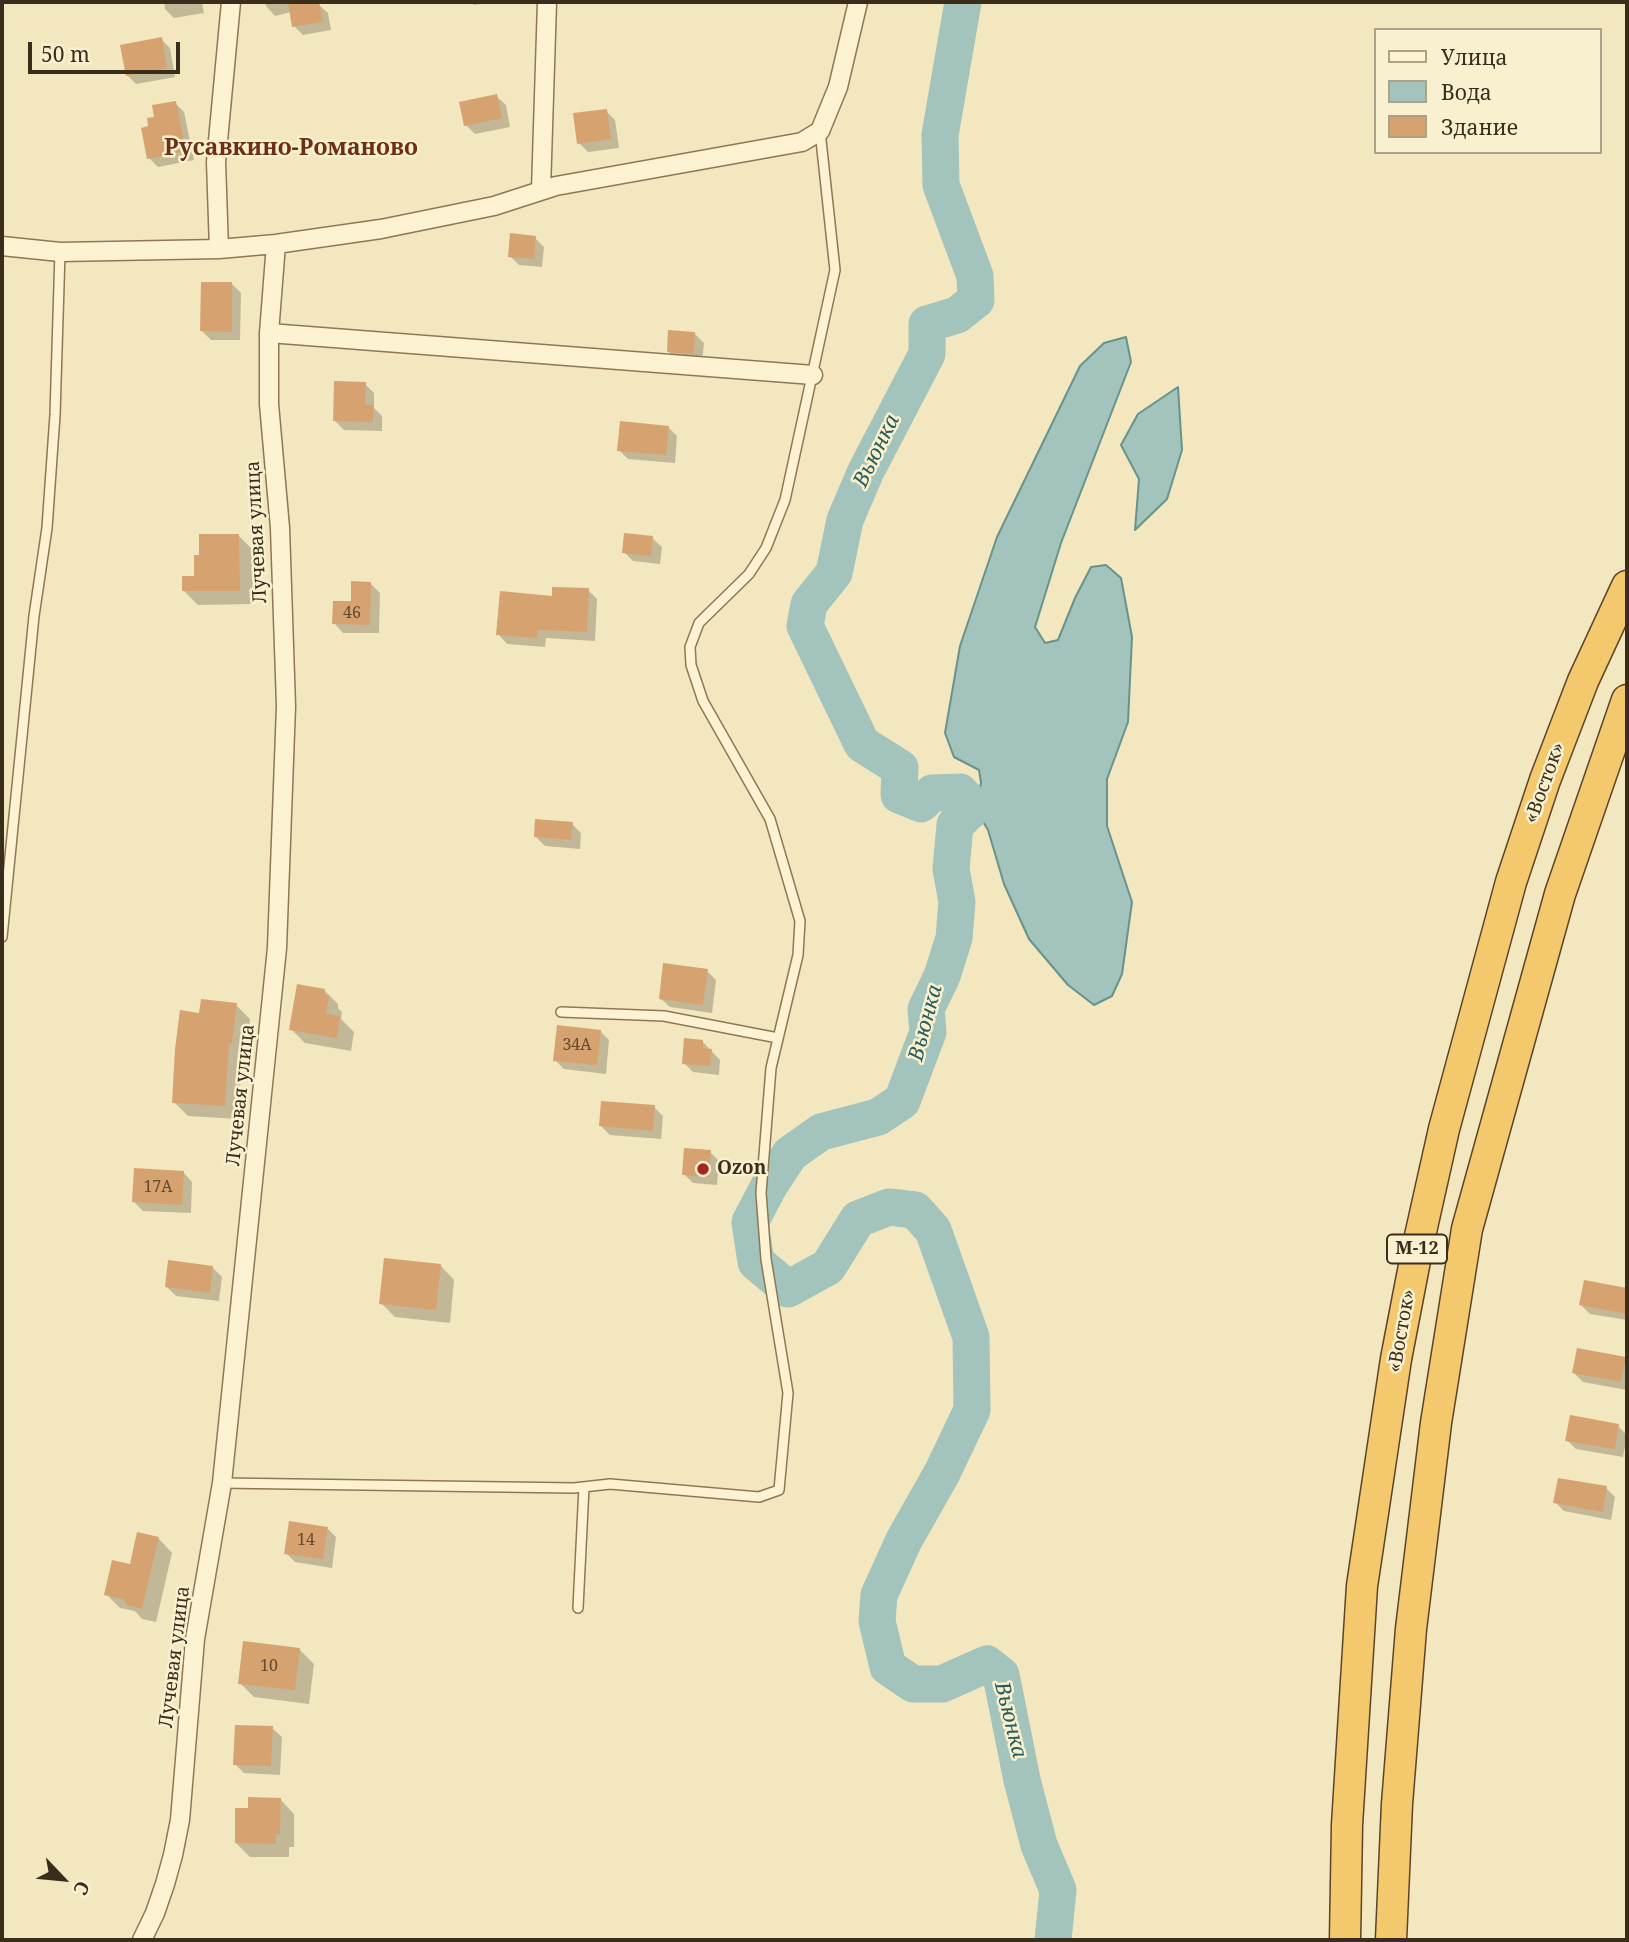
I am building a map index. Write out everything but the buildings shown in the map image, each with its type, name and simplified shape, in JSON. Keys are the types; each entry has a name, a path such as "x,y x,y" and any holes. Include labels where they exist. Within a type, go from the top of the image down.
{"highway":[{"name":"«Восток»","path":"1345,1940 1347,1825 1362,1586 1396,1359 1418,1245 1444,1129 1511,882 1545,780 1583,681 1627,586"},
{"name":"М-12","path":"1391,1940 1397,1804 1411,1629 1436,1423 1467,1228 1560,894 1627,700"}],"street":[{"path":"219,249 216,162 231,2"},
{"path":"541,190 547,2"},
{"path":"2,246 60,253 219,249 276,244 381,229 494,206 541,190 802,142 820,131 838,87 858,2"},
{"name":"Лучевая улица","path":"142,1940 165,1884 180,1820 195,1639 222,1483 277,948 286,706 280,528 269,404 269,333 276,244"},
{"path":"269,333 813,375"}],"lane":[{"path":"222,1483 584,1487 610,1484 759,1497 779,1490 788,1393 766,1259 761,1193 771,1068 797,955 800,921 770,819 703,701 691,665 690,646 699,623 749,575 766,548 785,500 835,270 820,131"},
{"path":"2,937 34,616 47,528 55,415 60,253"},
{"path":"561,1012 664,1016 778,1038"},
{"path":"578,1608 584,1487"}],"water":[{"path":"1126,337 1131,362 1061,543 1035,627 1045,643 1058,640 1091,567 1106,565 1121,578 1132,637 1128,722 1107,779 1107,826 1132,902 1122,974 1112,996 1094,1005 1068,985 1029,939 1004,884 988,830 974,807 981,783 979,770 954,757 945,733 960,646 997,537 1080,366 1104,343"},
{"path":"1178,387 1182,450 1167,499 1135,530 1139,479 1121,445 1138,414"}],"waterway":[{"name":"Вьюнка","path":"963,2 940,135 941,185 975,276 976,300 957,315 927,324 927,354 866,471 845,520 834,573 809,604 805,626 862,744 900,768 899,795 921,804 932,793 960,792 974,807 955,825 951,869 957,902 954,938 942,976 926,1009 928,1032 902,1101 878,1117 821,1132 790,1154 750,1222 756,1262 788,1289 828,1267 858,1219 889,1207 915,1210 933,1230 971,1337 972,1410 942,1473 904,1540 879,1595 877,1621 888,1667 913,1684 942,1684 987,1664 1001,1675 1022,1780 1039,1845 1058,1890 1053,1940"}],"place":[{"name":"Ozon","path":"703,1169"}],"district":[{"name":"Русавкино-Романово","path":"291,148"}]}
